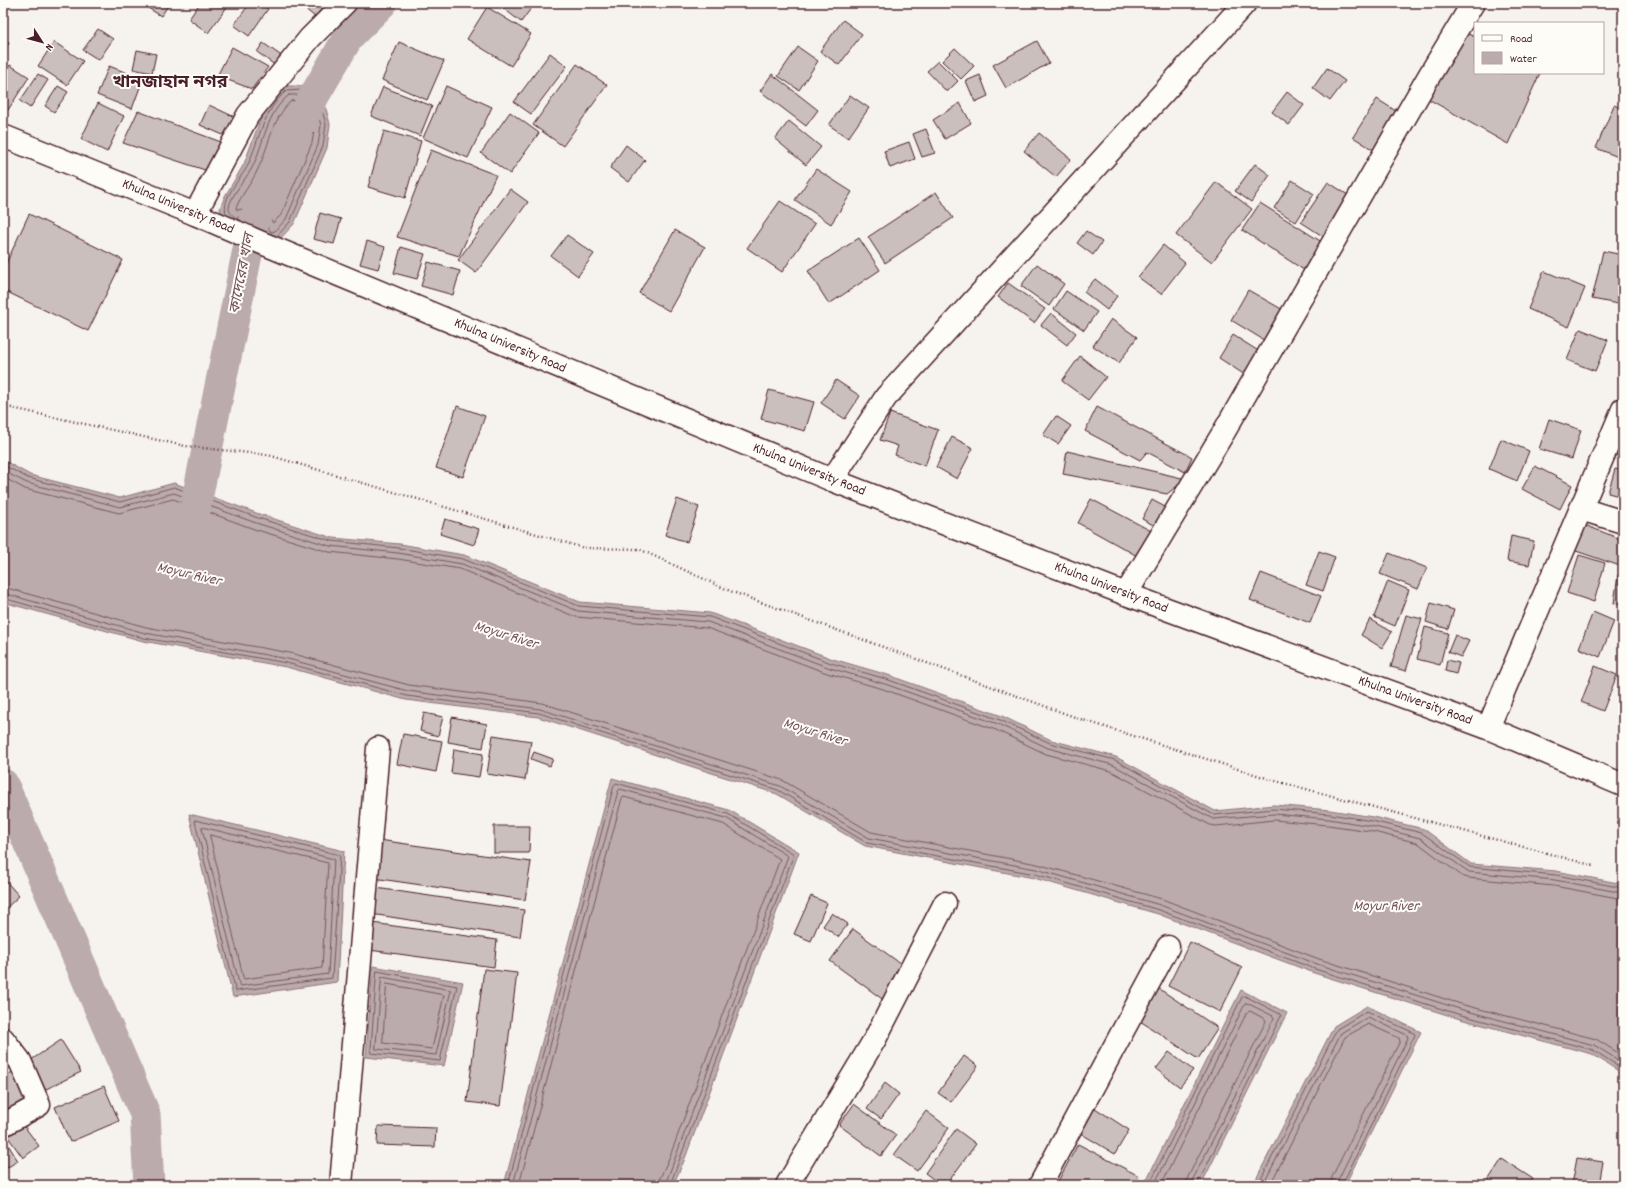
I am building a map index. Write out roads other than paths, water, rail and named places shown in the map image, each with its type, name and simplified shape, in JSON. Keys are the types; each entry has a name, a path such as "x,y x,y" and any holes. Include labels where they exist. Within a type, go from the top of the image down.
{"street":[{"path":"195,214 248,115 310,38 345,3"},
{"path":"832,480 886,397 1245,3"},
{"path":"1126,594 1225,430 1428,76 1473,3"},
{"name":"Khulna University Road","path":"3,136 195,214 832,480 1126,594 1488,728 1623,785"},
{"path":"1488,728 1623,409"},
{"path":"1581,510 1623,522"},
{"path":"341,1185 378,748"},
{"path":"787,1185 875,1039 946,903"},
{"path":"1040,1185 1168,947"},
{"path":"3,1039 20,1061 39,1105 3,1125"}],"water":[{"path":"285,86 302,86 325,105 330,124 327,148 294,224 278,241 265,241 254,220 234,229 222,218 220,208 225,196 244,164 262,115 273,98"},
{"name":"Moyur River","path":"3,460 30,475 120,498 174,483 259,514 333,538 400,544 464,555 580,602 710,613 833,659 888,675 1002,716 1051,740 1116,757 1215,811 1274,805 1330,810 1373,817 1424,829 1471,864 1556,871 1623,884 1623,1074 1592,1054 1460,1019 1314,973 1158,914 1034,878 865,846 777,794 538,717 406,700 286,667 143,641 3,602"},
{"path":"612,778 729,810 799,852 684,1161 673,1185 504,1185"},
{"path":"189,814 344,851 337,982 233,997"},
{"path":"373,966 463,982 444,1066 366,1057"},
{"path":"1241,990 1287,1013 1201,1185 1144,1185"},
{"path":"1367,1006 1421,1032 1345,1185 1253,1185 1334,1026"}],"waterway":[{"name":"কাদেরের খাল","path":"296,133 314,96 349,36 382,3"},
{"name":"কাদেরের খাল","path":"190,533 254,220 272,183"},
{"path":"3,784 145,1114 149,1185"}],"district":[{"name":"খানজাহান নগর","path":"170,83"}]}
